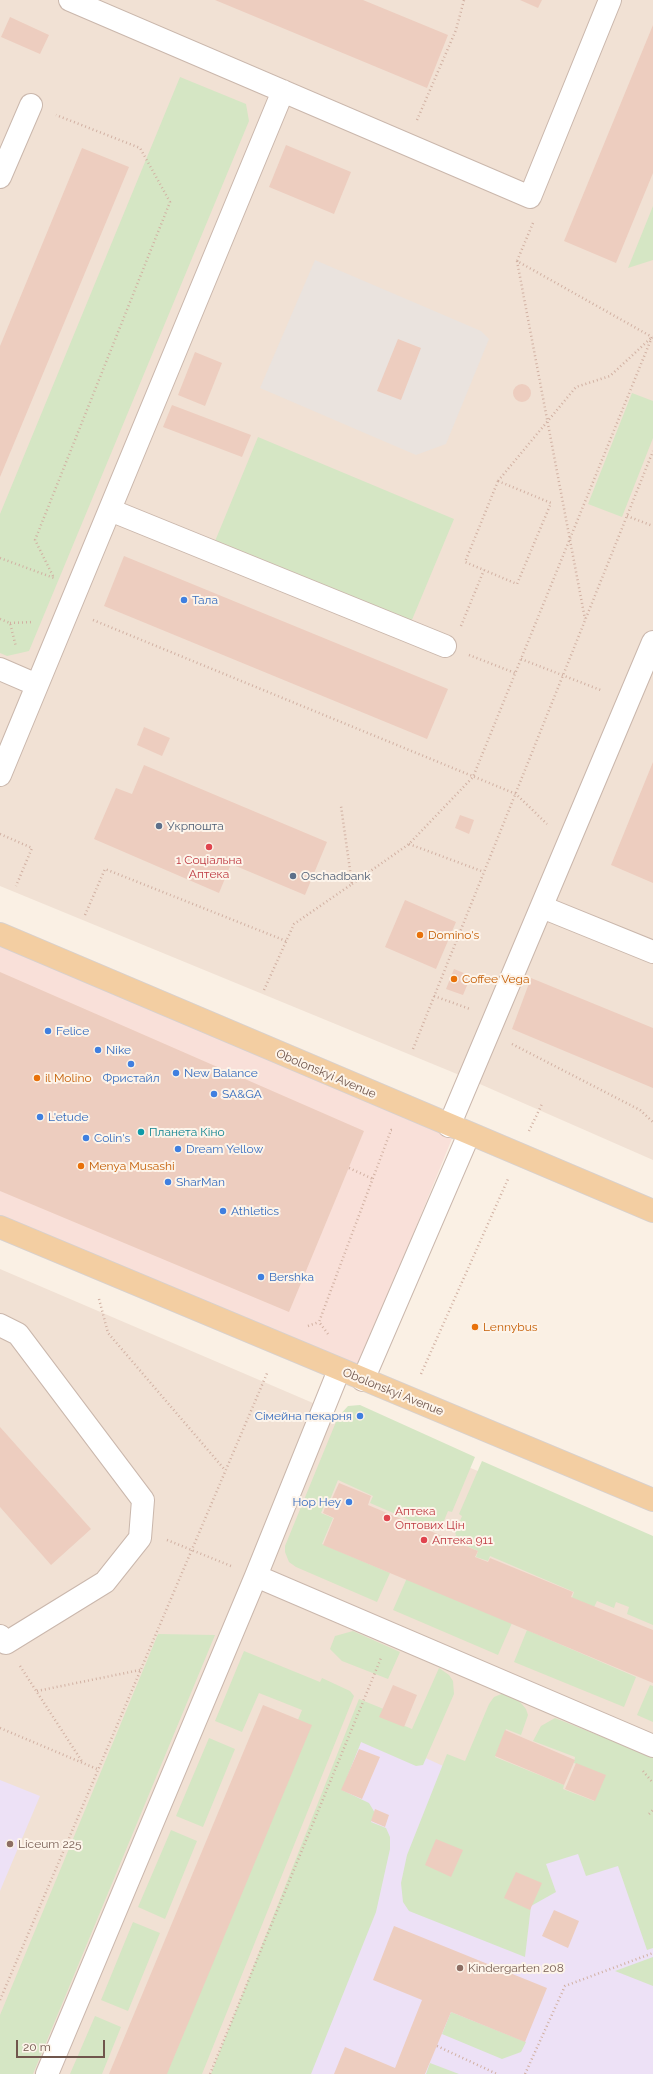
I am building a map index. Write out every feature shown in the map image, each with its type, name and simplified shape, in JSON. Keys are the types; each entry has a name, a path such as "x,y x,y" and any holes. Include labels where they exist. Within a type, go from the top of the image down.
{"main road":[{"name":"Obolonskyi Avenue","path":"0,934 653,1211"},
{"name":"Obolonskyi Avenue","path":"0,1227 653,1500"}],"lane":[{"path":"70,0 530,197 610,0"},
{"path":"0,775 283,91"},
{"path":"0,177 31,105"},
{"path":"110,510 448,647"},
{"path":"363,1380 459,1130 490,1032 653,642"},
{"path":"0,669 37,685"},
{"path":"542,907 653,952"},
{"path":"0,1325 18,1334 143,1500 140,1538 105,1582 3,1639"},
{"path":"47,2074 256,1576 339,1370"},
{"path":"256,1576 653,1746"}],"path":[{"path":"407,144 456,30 464,0"},
{"path":"31,105 140,148 170,202 35,540 54,578 51,585"},
{"path":"535,218 517,261 586,620"},
{"path":"517,261 653,336"},
{"path":"498,481 551,503 517,584 465,562 498,481 576,387 610,376 653,336"},
{"path":"264,990 294,924 409,844 473,777 653,336"},
{"path":"412,1049 653,451"},
{"path":"627,516 653,526"},
{"path":"0,558 54,578"},
{"path":"484,570 448,647 515,673"},
{"path":"68,610 516,794 568,844"},
{"path":"10,623 36,622"},
{"path":"521,659 628,701"},
{"path":"341,806 352,884"},
{"path":"0,834 32,848 16,886"},
{"path":"409,844 484,872"},
{"path":"85,915 105,869 286,941"},
{"path":"434,996 479,1013 490,1032 640,1110 653,1122"},
{"path":"339,1370 335,1344 319,1322 391,1130 398,1131"},
{"path":"349,1168 373,1178"},
{"path":"410,1399 496,1206"},
{"path":"99,1299 108,1333 226,1470"},
{"path":"0,2000 97,1769 268,1371"},
{"path":"140,1530 256,1576"},
{"path":"210,2074 391,1634"},
{"path":"3,1639 82,1763"},
{"path":"37,1691 140,1670"},
{"path":"0,1728 97,1769"},
{"path":"649,1814 653,1810"},
{"path":"525,2074 565,1986 653,1953"},
{"path":"437,2046 497,2074"}],"shaded area":[{"path":"0,0 653,0 653,1160 457,1074 0,886"},
{"path":"315,260 481,331 489,339 446,444 416,455 260,388"},
{"name":"Dream Yellow","path":"0,942 453,1136 358,1370 0,1217"},
{"path":"0,1269 327,1409 653,1543 653,2074 0,2074"},
{"name":"Kindergarten 208","path":"361,1742 395,1744 653,1862 653,2074 224,2074"},
{"name":"Liceum 225","path":"0,1780 40,1796 0,1891"}],"green space":[{"path":"180,77 246,104 249,121 29,651 7,656 0,653 0,514"},
{"path":"653,206 653,260 628,268"},
{"path":"632,393 653,401 653,438 622,517 588,504"},
{"path":"258,437 454,519 409,627 213,546"},
{"path":"360,1405 475,1457 452,1512 448,1511 441,1528 437,1527 435,1531 370,1503 373,1496 338,1480 329,1502 326,1501 321,1513 333,1518 322,1544 390,1573 377,1602 296,1567 289,1562 285,1552 285,1546 338,1417 348,1406"},
{"path":"482,1461 653,1536 653,1625 627,1614 629,1607 616,1602 614,1608 597,1601 594,1607 572,1598 574,1592 490,1556 488,1561 476,1557 478,1551 454,1540 455,1533 462,1516 459,1514"},
{"path":"407,1578 512,1623 498,1655 393,1610"},
{"path":"527,1630 636,1677 624,1707 514,1662"},
{"path":"353,1631 400,1652 388,1679 342,1661 330,1649 335,1636"},
{"path":"158,1634 215,1635 33,2074 0,2074 0,2015"},
{"path":"244,1651 320,1682 322,1678 350,1691 354,1696 202,2074 153,2074 302,1710 259,1693 242,1732 215,1721"},
{"path":"439,1668 449,1675 453,1681 454,1694 423,1765 416,1766 361,1742 342,1790 369,1803 375,1813 371,1822 386,1828 390,1837 390,1849 376,1912 311,2074 211,2074 359,1699 401,1716 398,1723 412,1729"},
{"path":"650,1685 653,1686 653,1722 637,1715"},
{"path":"504,1693 520,1702 526,1709 528,1715 521,1735 506,1729 495,1757 564,1785 563,1789 594,1801 604,1775 574,1763 575,1757 533,1741 541,1726 555,1718 653,1757 653,1948 647,1950 618,1866 586,1876 578,1854 546,1864 556,1892 531,1906 525,1957 409,1911 403,1902 401,1883 407,1855 447,1754 465,1761 489,1704 494,1697"},
{"path":"209,1738 235,1749 203,1827 176,1816"},
{"path":"171,1830 197,1841 165,1919 138,1907"},
{"path":"133,1922 160,1933 128,2011 101,2000"},
{"path":"653,1957 653,1986 615,1971"},
{"path":"451,2012 526,2042 521,2052 502,2059 442,2034"},
{"path":"95,2016 121,2027 102,2074 70,2074"},
{"path":"430,2063 459,2074 426,2074"}],"building":[{"path":"215,0 363,0 448,35 427,88"},
{"path":"520,0 542,0 538,8"},
{"path":"10,17 49,35 40,54 1,37"},
{"path":"653,25 653,173 616,263 564,241"},
{"path":"286,145 351,172 334,214 269,187"},
{"path":"82,148 129,167 0,477 0,346"},
{"path":"398,339 421,348 401,400 377,391"},
{"path":"195,352 222,363 205,406 178,395"},
{"path":"522,384 528,387 531,393 528,399 522,402 516,399 513,393 516,387"},
{"path":"172,405 251,435 242,457 163,427"},
{"path":"124,556 448,689 427,739 104,606"},
{"path":"144,727 170,738 162,756 137,745"},
{"path":"653,762 653,883 611,865"},
{"path":"144,765 327,842 305,895 231,864 219,893 94,839 116,788 132,794"},
{"path":"460,815 474,820 469,834 455,828"},
{"name":"Domino's","path":"405,900 456,922 436,969 385,947"},
{"path":"454,969 471,976 463,995 446,989"},
{"name":"Dream Yellow","path":"0,972 364,1131 289,1312 0,1191"},
{"path":"531,978 653,1028 653,1088 512,1029"},
{"path":"0,1427 91,1529 51,1565 0,1507"},
{"path":"339,1483 371,1496 368,1505 478,1551 475,1557 488,1562 490,1558 573,1592 571,1597 653,1630 653,1683 323,1545 334,1518 323,1513 327,1502 330,1503"},
{"path":"393,1685 417,1695 404,1727 379,1717"},
{"path":"263,1705 312,1725 167,2074 109,2074"},
{"path":"505,1730 575,1760 564,1785 495,1756"},
{"path":"359,1749 380,1757 362,1799 341,1790"},
{"path":"576,1763 606,1775 595,1801 565,1789"},
{"path":"375,1809 389,1815 385,1827 371,1821"},
{"path":"436,1839 463,1850 451,1877 425,1865"},
{"path":"516,1872 542,1883 530,1910 504,1898"},
{"path":"554,1910 579,1921 568,1948 542,1936"},
{"path":"394,1926 547,1988 525,2042 451,2012 425,2074 334,2074 345,2047 395,2068 422,2000 373,1980"}],"place":[{"name":"Тала","path":"184,600"},
{"name":"Укрпошта","path":"159,826"},
{"name":"1 Соціальна Аптека","path":"209,847"},
{"name":"Oschadbank","path":"293,876"},
{"name":"Domino's","path":"420,935"},
{"name":"Coffee Vega","path":"454,979"},
{"name":"Felice","path":"48,1031"},
{"name":"Nike","path":"98,1050"},
{"name":"Фристайл","path":"131,1064"},
{"name":"New Balance","path":"176,1073"},
{"name":"il Molino","path":"37,1078"},
{"name":"SA&GA","path":"214,1094"},
{"name":"L'etude","path":"40,1117"},
{"name":"Планета Кіно","path":"141,1132"},
{"name":"Colin's","path":"86,1138"},
{"name":"Dream Yellow","path":"178,1149"},
{"name":"Menya Musashi","path":"81,1166"},
{"name":"SharMan","path":"168,1182"},
{"name":"Athletics","path":"223,1211"},
{"name":"Bershka","path":"261,1277"},
{"name":"Lennybus","path":"475,1327"},
{"name":"Сімейна пекарня","path":"360,1416"},
{"name":"Hop Hey","path":"349,1502"},
{"name":"Аптека Оптових Цін","path":"387,1518"},
{"name":"Аптека 911","path":"424,1540"},
{"name":"Liceum 225","path":"10,1844"},
{"name":"Kindergarten 208","path":"460,1968"}]}
